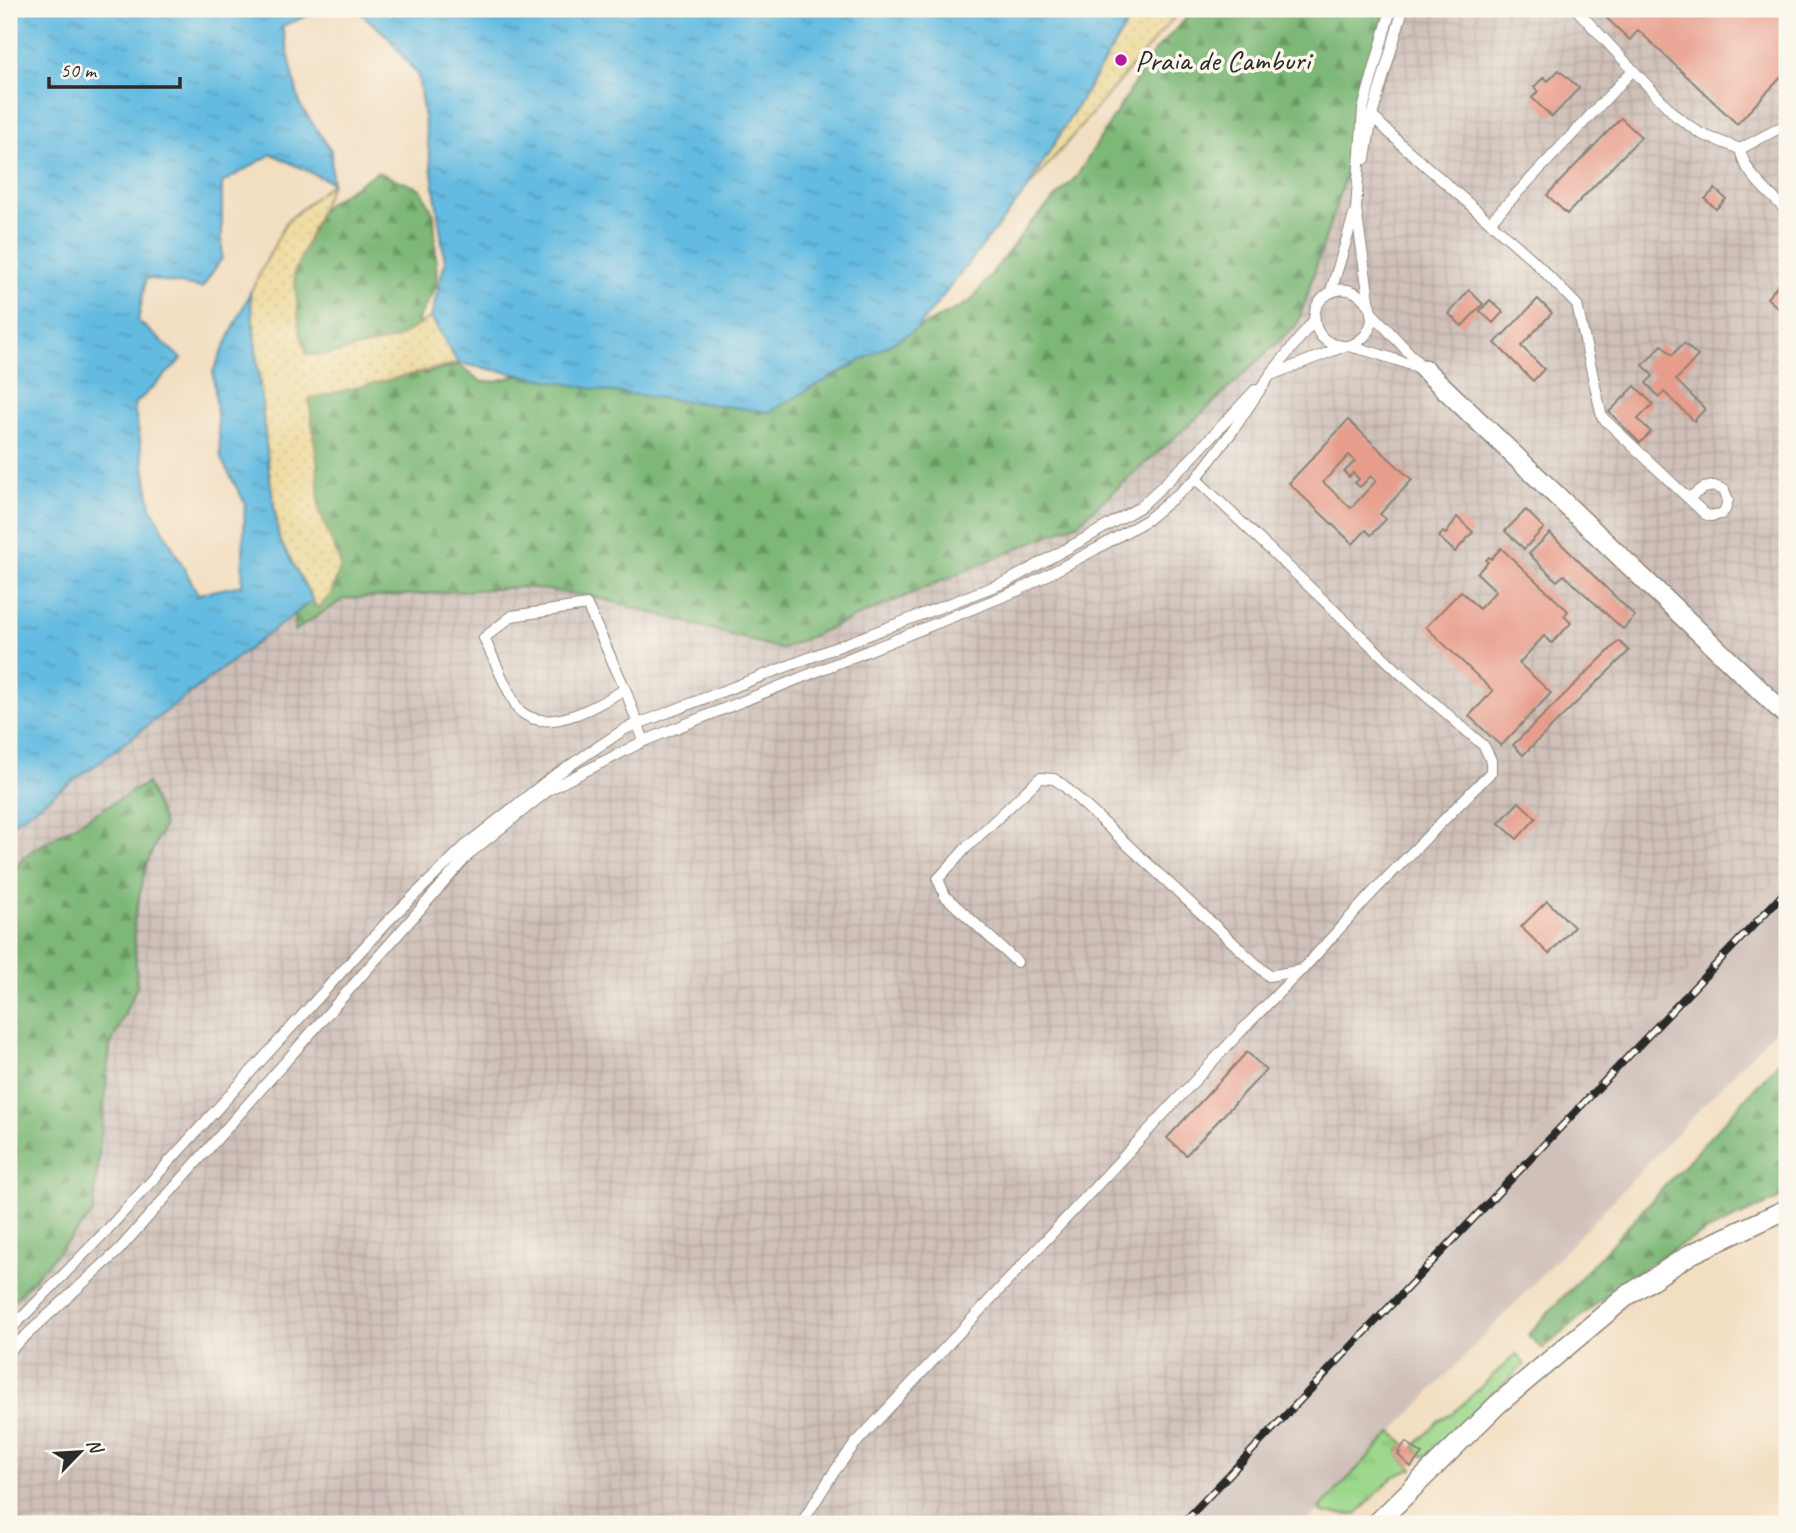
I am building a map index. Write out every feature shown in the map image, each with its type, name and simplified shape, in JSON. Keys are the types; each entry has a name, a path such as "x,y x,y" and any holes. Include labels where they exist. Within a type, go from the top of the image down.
{"street":[{"path":"1424,369 1787,716"},
{"path":"1376,1524 1498,1404 1618,1303 1692,1254 1787,1209"}],"lane":[{"path":"9,1331 107,1230 387,922 466,845 548,780 625,729 1008,581 1140,507 1189,461 1270,375 1356,344 1367,334 1370,309 1356,209 1363,109 1391,9"},
{"path":"1332,291 1356,209 1372,116 1403,9"},
{"path":"1576,9 1676,116 1701,134 1740,149 1787,124"},
{"path":"1490,222 1633,70"},
{"path":"1372,116 1532,260 1577,305 1602,416 1688,498"},
{"path":"1740,149 1750,173 1787,211"},
{"path":"9,1351 118,1251 470,853 550,789 644,741 1019,590 1147,520 1196,479 1270,375 1315,319 1319,303 1332,291 1340,289 1358,293 1424,369"},
{"path":"1315,319 1319,333 1331,344 1347,346 1424,369"},
{"path":"801,1524 855,1444 1244,1028 1491,772 1491,760 1484,746 1400,673 1196,479"},
{"path":"625,689 600,705 553,721 537,720 519,711 484,638 512,616 587,605 625,689 644,741"},
{"path":"1017,962 944,896 938,878 1040,778 1046,777 1063,785 1269,976 1301,970"}],"shaded area":[{"path":"1371,9 1787,9 1787,869 1165,1524 9,1524 9,826 97,764 313,600 318,609 423,576 651,567"},
{"path":"1787,869 1787,1017 1305,1524 1165,1524"}],"green space":[{"path":"1195,9 1386,9 1345,177 1298,323 1200,415 1078,523 781,649 596,597 524,587 344,599 294,631 298,531 276,257 329,203 377,172 421,189 434,215 437,285 418,319 424,374 459,365 482,382 497,381 536,370 766,395 831,378 901,337 970,302 1028,226 1077,176 1153,53"},
{"path":"147,783 164,825 146,865 134,922 137,986 110,1047 93,1213 9,1306 9,1168 18,1150 9,1145 9,878 23,858 33,850"},
{"path":"1787,1053 1787,1195 1705,1233 1657,1259 1613,1290 1543,1349 1528,1335"},
{"path":"1516,1354 1525,1364 1425,1457 1414,1447 1439,1420 1452,1414"},
{"path":"1392,1432 1405,1444 1398,1451 1399,1456 1413,1469 1393,1477 1356,1515 1326,1514 1319,1509"}],"sand":[{"name":"Praia de Camburi","path":"1136,9 1181,9 1025,192"},
{"path":"332,183 294,273 300,333 307,355 327,355 396,339 431,317 458,363 309,399 317,461 319,510 341,565 331,594 318,609 279,539 250,293 286,222"}],"water":[{"path":"9,9 325,9 282,26 300,105 331,150 332,183 272,154 222,183 222,258 202,288 146,278 138,321 182,359 134,405 151,507 198,594 242,585 245,503 221,459 213,371 250,293 279,539 313,600 97,764 9,826"},
{"path":"356,9 1136,9 1025,192 917,329 769,412 605,391 458,363 431,317 445,262 418,76 387,36"}],"building":[{"path":"1597,9 1782,9 1787,14 1787,71 1737,124 1638,30 1630,40"},
{"path":"1559,70 1579,88 1552,117 1532,98 1538,91 1534,87 1544,77 1548,81"},
{"path":"1621,118 1641,137 1567,214 1547,195"},
{"path":"1715,189 1726,199 1716,209 1705,199"},
{"path":"1787,275 1787,316 1767,298"},
{"path":"1469,290 1483,304 1462,326 1449,314"},
{"path":"1538,299 1552,313 1521,346 1544,369 1533,381 1495,343"},
{"path":"1490,300 1503,312 1493,323 1480,311"},
{"path":"1684,343 1698,356 1676,380 1705,409 1694,421 1664,392 1659,397 1646,383 1653,376 1643,365 1662,345 1672,355"},
{"path":"1635,386 1653,404 1638,419 1651,432 1640,443 1609,412"},
{"path":"1348,420 1412,480 1380,514 1386,519 1371,535 1366,530 1353,544 1289,483","holes":["1349,455 1355,461 1344,472 1349,477 1353,473 1359,479 1355,483 1360,487 1371,476 1376,481 1351,508 1323,482"]},
{"path":"1526,510 1544,528 1524,549 1505,531"},
{"path":"1457,517 1473,532 1455,552 1439,537 1443,532 1446,534"},
{"path":"1550,533 1635,616 1623,629 1564,575 1557,581 1529,554"},
{"path":"1501,548 1568,611 1564,616 1571,623 1552,643 1544,636 1519,663 1551,693 1501,746 1469,716 1493,691 1426,627 1461,591 1479,609 1496,591 1477,573 1488,562 1486,560 1489,557 1491,559"},
{"path":"1619,641 1629,651 1523,755 1513,745"},
{"path":"1519,802 1536,818 1517,839 1499,823"},
{"path":"1547,901 1574,927 1549,954 1521,927"},
{"path":"1247,1052 1266,1070 1186,1155 1167,1138"},
{"path":"1406,1442 1422,1454 1411,1467 1398,1455"}],"railway":[{"path":"1182,1524 1787,890"}],"place":[{"name":"Praia de Camburi","path":"1121,60"}]}
